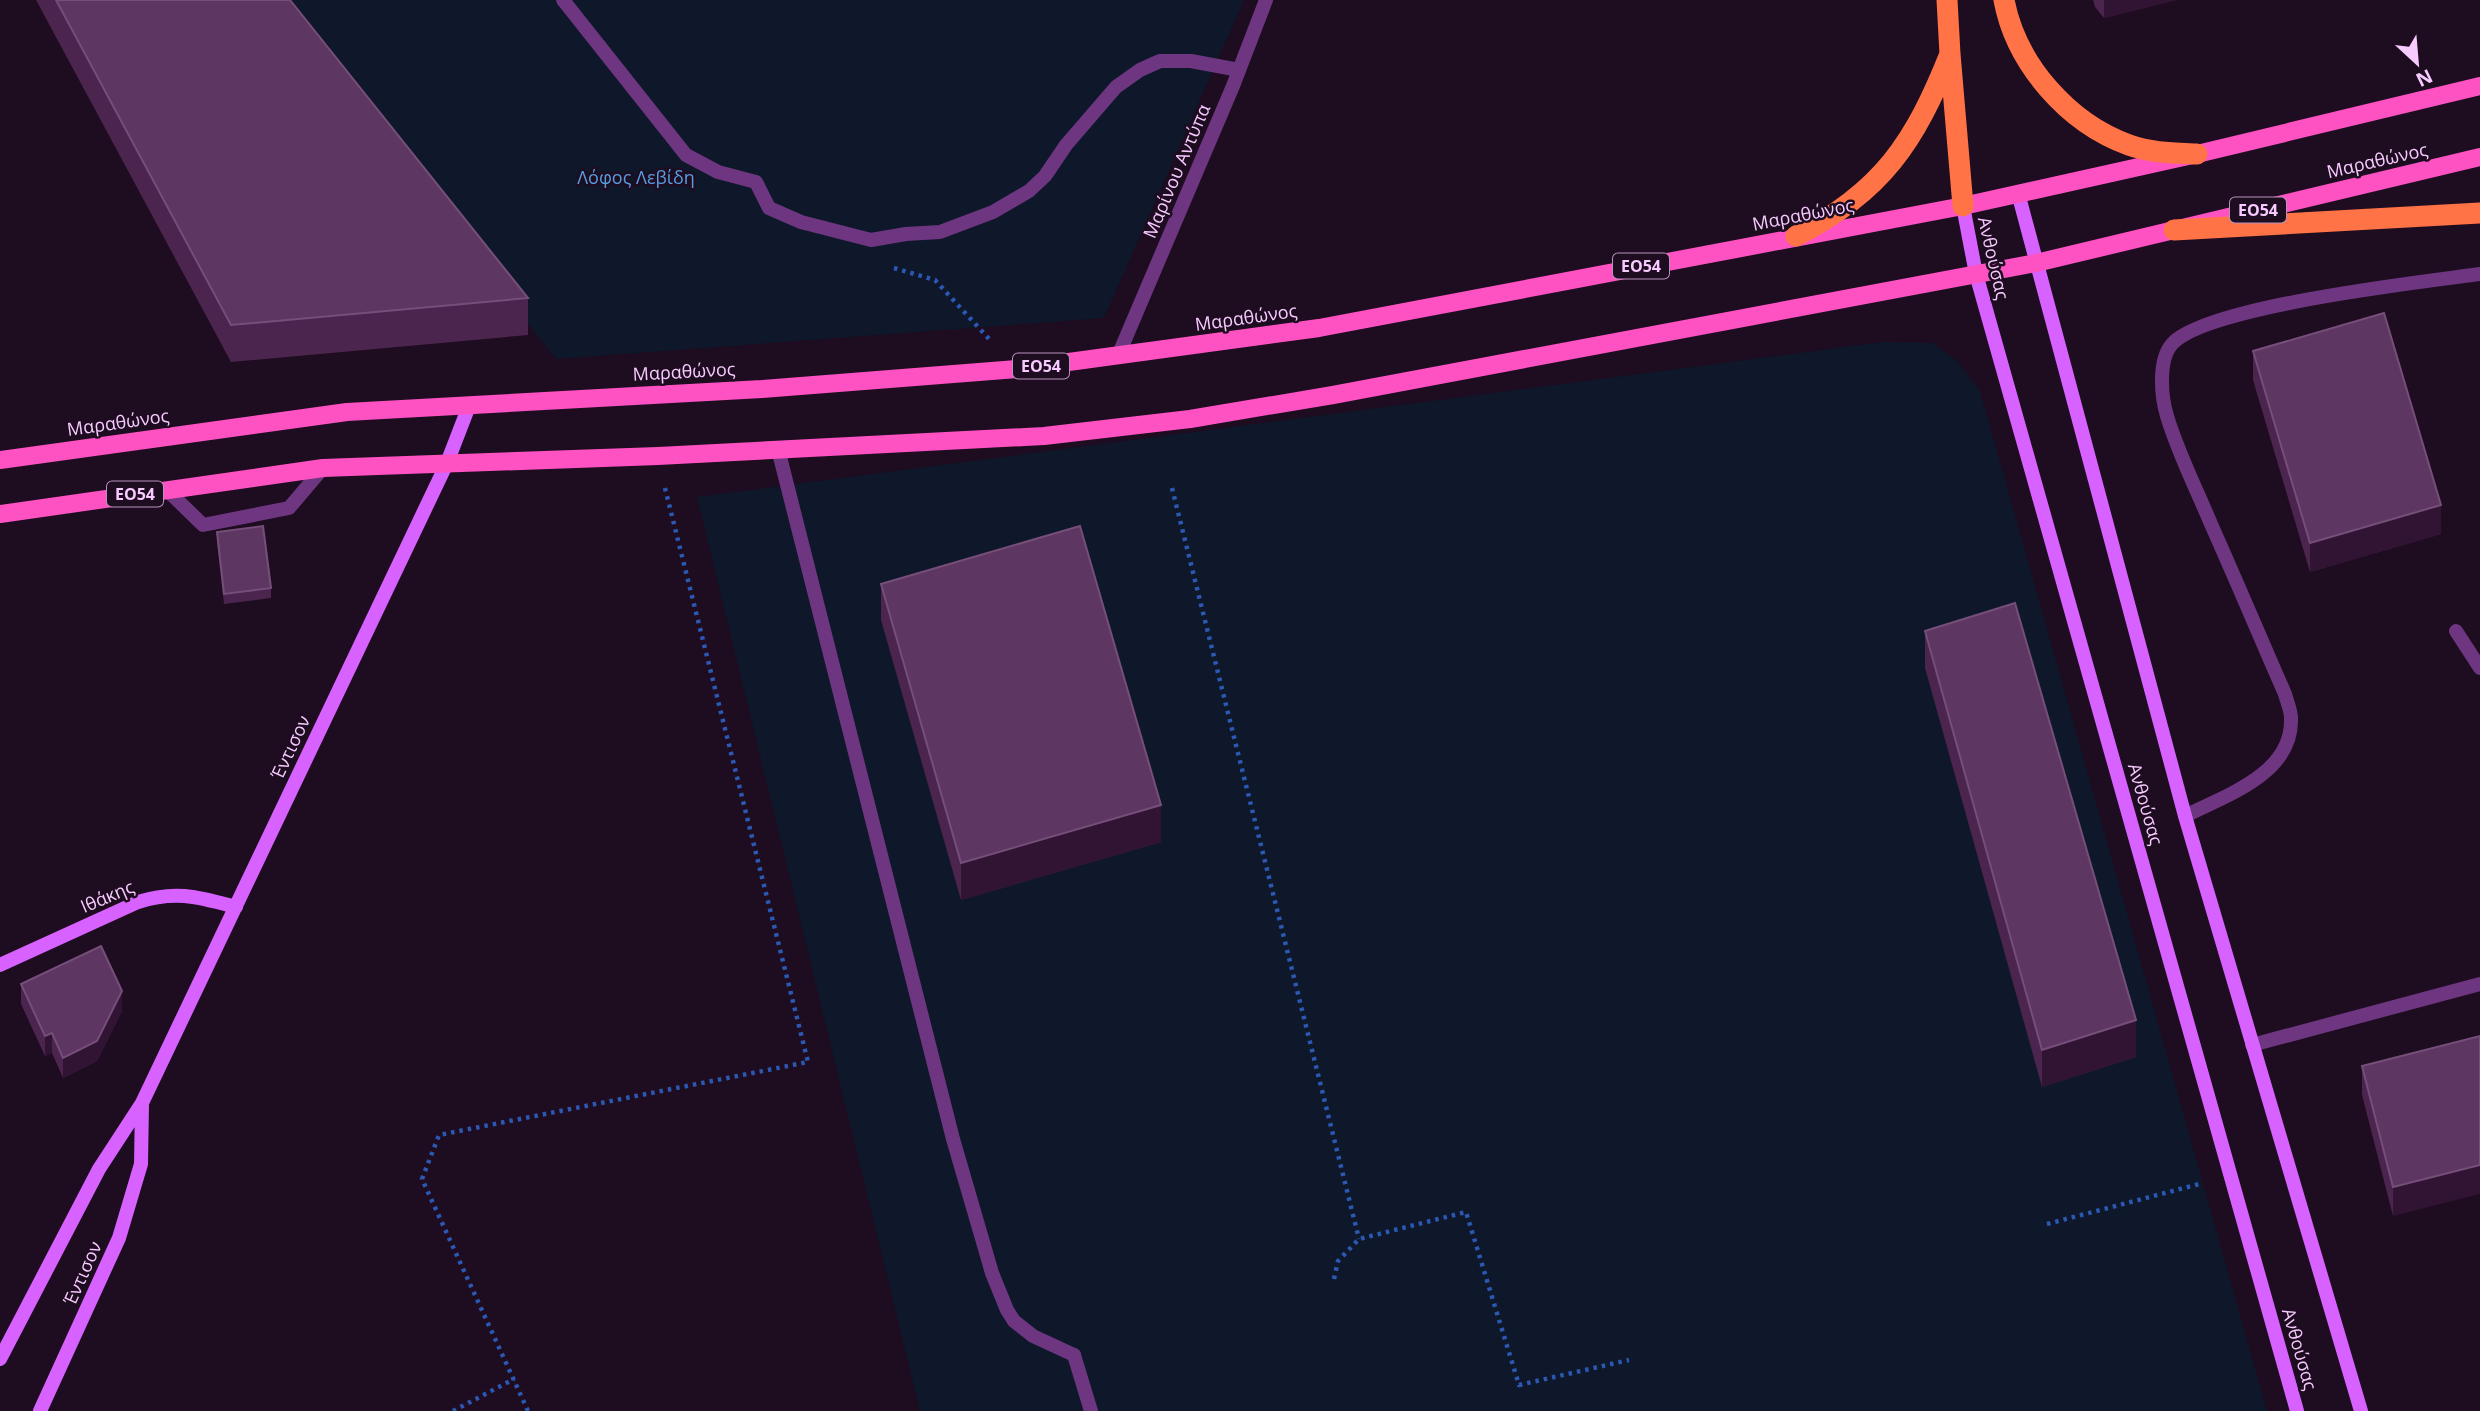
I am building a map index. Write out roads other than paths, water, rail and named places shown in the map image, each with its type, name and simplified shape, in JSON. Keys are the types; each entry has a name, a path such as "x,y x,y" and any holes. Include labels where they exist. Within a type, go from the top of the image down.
{"highway":[{"path":"1947,0 1963,206"},
{"path":"2004,0 2014,32 2030,63 2060,102 2102,132 2128,145 2157,153 2197,154"},
{"path":"1796,236 1842,209 1880,177 1894,161 1923,117 1950,54"},
{"path":"2174,230 2480,214"}],"main road":[{"name":"Μαραθώνος","path":"0,460 347,412 762,389 1017,369 1319,328 1963,206 2197,154 2480,86"},
{"name":"Μαραθώνος","path":"0,514 323,468 657,456 1044,436 1190,419 1347,393 2036,263 2480,157"}],"street":[{"path":"562,0 686,155 718,173 756,182 769,208 801,222 871,240 940,232 1014,202 1045,176 1066,145 1116,87 1140,70 1160,61 1191,61 1239,70"},
{"name":"Μαρίνου Αντύπα","path":"1118,356 1266,0"},
{"name":"Ανθούσας","path":"2018,193 2185,816 2361,1411"},
{"name":"Ανθούσας","path":"1963,206 1976,274 2297,1411"},
{"name":"Ανθούσας","path":"2185,816 2243,787 2263,772 2283,751 2291,721 2285,694 2166,414 2161,371 2172,344 2197,328 2233,316 2383,287 2480,274"},
{"name":"Έντισον","path":"0,1359 99,1169 142,1103 447,463 469,406"},
{"path":"778,449 953,1139 992,1273 1014,1321 1033,1336 1074,1355 1091,1411"},
{"path":"167,490 203,525 289,508 323,468"},
{"path":"2456,631 2480,668"},
{"name":"Ιθάκης","path":"0,965 138,902 157,896 191,895 236,906"},
{"path":"2252,1045 2480,984"},
{"name":"Έντισον","path":"40,1411 119,1238 141,1164 142,1103"}],"park label":[{"name":"Λόφος Λεβίδη","path":"636,177"}]}
